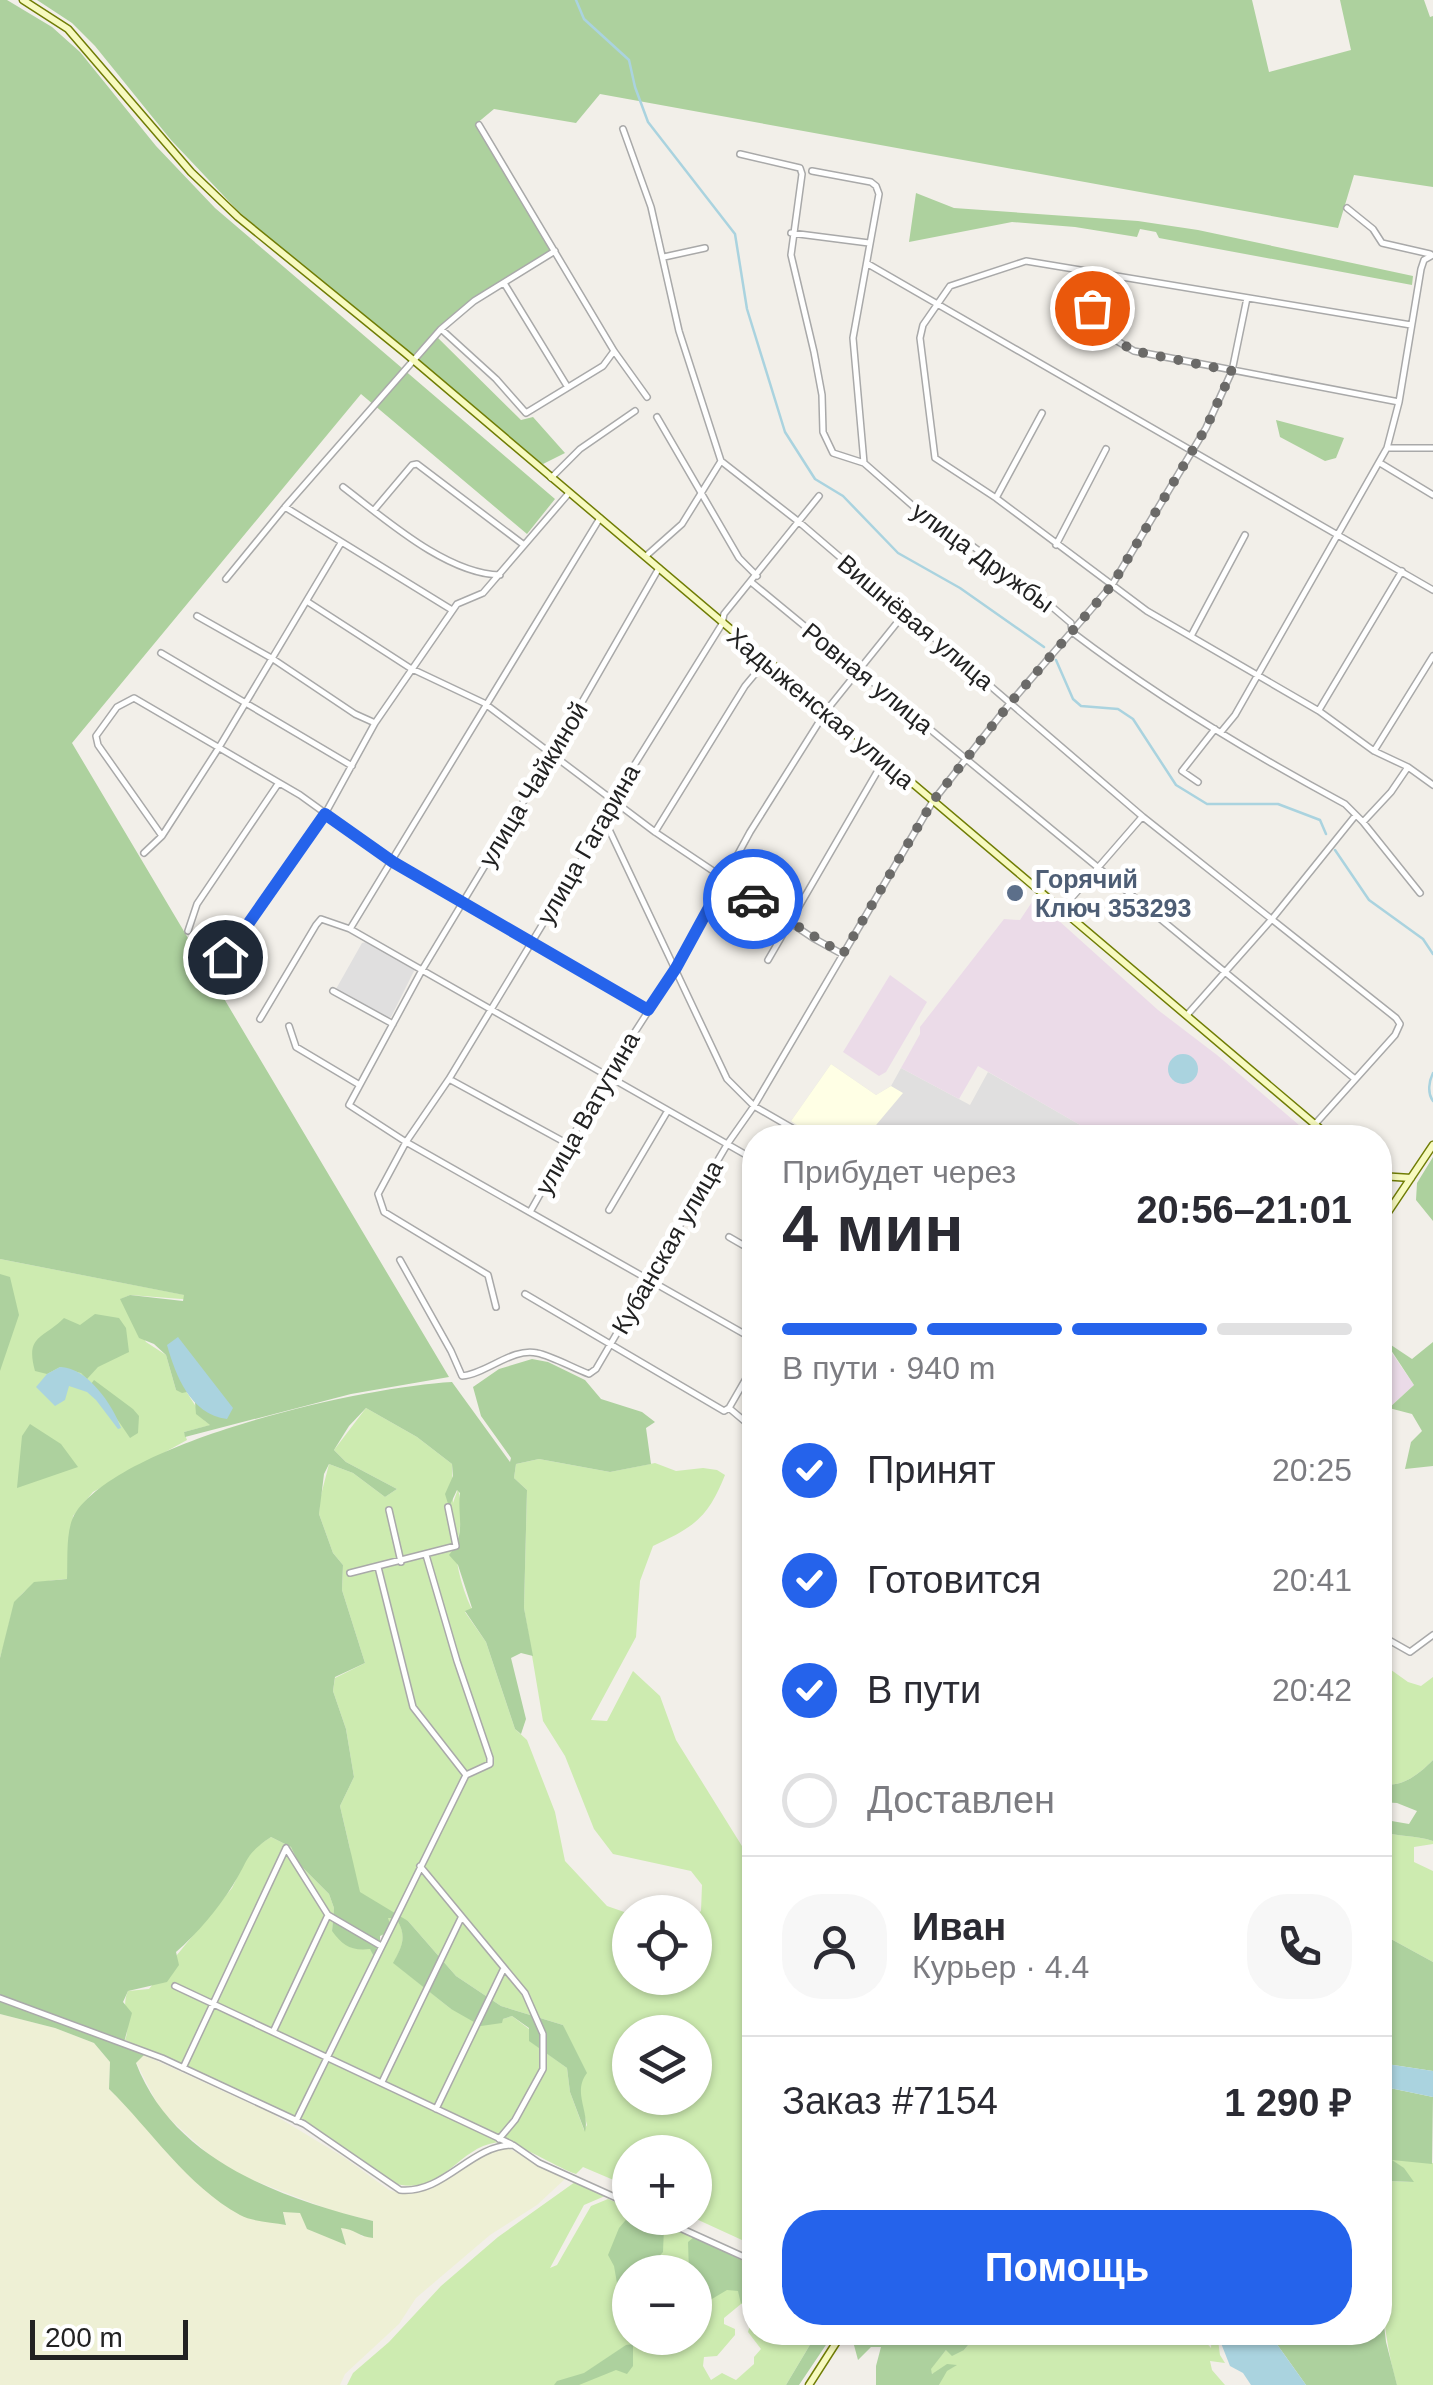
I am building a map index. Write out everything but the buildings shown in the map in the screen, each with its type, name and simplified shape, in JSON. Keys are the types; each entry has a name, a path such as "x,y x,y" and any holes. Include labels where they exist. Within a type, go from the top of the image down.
{"main road":[{"name":"Хадыженская улица","path":"23,0 68,29 219,200 1316,1123"},
{"path":"1392,1206 1433,1145"},
{"path":"1392,1177 1412,1178"},
{"path":"809,2385 835,2345"}],"street":[{"path":"480,125 614,351 648,396"},
{"path":"623,129 651,208 679,332 721,461 682,524 645,556"},
{"path":"740,154 800,168 791,232 869,243"},
{"path":"812,171 876,186 879,194 854,338 864,462"},
{"path":"1346,208 1390,247 1433,255"},
{"name":"улица Дружбы","path":"791,232 791,255 822,395 824,432 833,453 864,462 945,534 972,545 1031,588 1071,623 1072,632 1218,731 1346,804 1420,893"},
{"path":"664,257 705,248"},
{"path":"226,579 440,329 474,301 555,251"},
{"path":"1198,782 1182,771 1236,716 1387,448 1399,402 1421,269 1424,260 1433,255"},
{"path":"1411,325 1026,260 950,286 923,326 920,338 935,458 996,498 1148,611 1318,711 1374,751 1433,785"},
{"path":"868,264 1433,590"},
{"path":"1099,271 1087,323 1134,351 1399,402"},
{"path":"504,283 567,386"},
{"name":"Кубанская улица","path":"400,1260 462,1376 477,1375 506,1360 536,1352 589,1374 596,1369 933,801 1011,702 1112,585 1192,451 1232,371 1248,298"},
{"path":"440,329 496,379 526,413 602,366 614,351"},
{"path":"551,478 580,449 635,411"},
{"path":"996,498 1042,412"},
{"name":"Ровная улица","path":"657,416 754,579 858,670 1354,1079"},
{"path":"1387,448 1433,448"},
{"path":"1056,544 1106,449"},
{"name":"Вишнёвая улица","path":"721,461 799,522 1143,817 1400,1024 1354,1079"},
{"path":"1380,463 1433,494"},
{"path":"374,510 417,464 524,545"},
{"path":"343,487 457,565 500,574"},
{"path":"211,969 225,957 325,814 375,723 456,604 483,594 570,493"},
{"name":"улица Гагарина","path":"496,1306 488,1275 384,1212 378,1194 406,1142 606,820 612,801 722,624 724,614 820,496"},
{"path":"285,507 452,610"},
{"path":"350,928 600,518"},
{"path":"1191,636 1246,534"},
{"path":"144,853 162,836 218,750 341,543"},
{"name":"улица Чайкиной","path":"406,1142 349,1105 358,1084 658,568"},
{"path":"1318,711 1402,571"},
{"path":"308,602 410,668 484,703 655,832 788,922 843,954"},
{"name":"улица Ватутина","path":"530,1212 606,1076 676,968 750,832 826,712 905,613"},
{"path":"197,616 375,723"},
{"path":"161,652 352,766"},
{"path":"1374,751 1433,656"},
{"path":"655,832 744,686 771,664"},
{"path":"162,836 98,746 96,736 122,703 134,698 278,784 393,862 648,1010"},
{"path":"768,960 884,760"},
{"path":"1364,822 1408,768"},
{"path":"188,931 197,904 278,784"},
{"path":"1187,1016 1355,816"},
{"path":"1062,910 1143,817"},
{"path":"606,820 727,1079 754,1106 787,1125"},
{"path":"260,1019 321,919 350,928 742,1152"},
{"path":"333,991 393,1024"},
{"path":"289,1026 296,1047 358,1084"},
{"path":"1316,1123 1354,1079"},
{"path":"448,1080 568,1144"},
{"path":"609,1210 667,1112"},
{"path":"406,1142 742,1333"},
{"path":"730,1237 742,1244"},
{"path":"525,1294 724,1411 742,1386"},
{"path":"729,1408 742,1419"},
{"path":"350,1572 456,1546 448,1507"},
{"path":"388,1510 401,1562"},
{"path":"296,2121 466,1775 485,1769 490,1758 456,1661 426,1555"},
{"path":"378,1567 413,1707 466,1775"},
{"path":"1392,1641 1410,1652 1433,1636"},
{"path":"183,2068 286,1848 328,1915 381,1946"},
{"path":"420,1866 525,1992 544,2034 543,2069 515,2120 499,2138"},
{"path":"273,2032 328,1915"},
{"path":"382,2084 462,1918"},
{"path":"436,2109 504,1968"},
{"path":"175,1986 499,2138 540,2163 612,2196"},
{"path":"0,1998 183,2068 296,2121 400,2190 411,2191 443,2179 484,2149 514,2146"},
{"path":"695,2235 742,2256"}],"shaded area":[{"path":"1032,902 1038,902 1158,1010 1299,1125 1080,1125 978,1066 959,1099 901,1068 920,1027 1004,919 1020,920"},
{"path":"366,942 415,969 391,1017 386,1019 337,993"},
{"path":"890,975 927,1002 886,1072 879,1076 843,1052"},
{"path":"831,1064 876,1095 891,1086 901,1068 970,1105 988,1072 1080,1125 797,1125 791,1121"},
{"path":"831,1064 876,1095 891,1086 903,1093 876,1125 797,1125 791,1121"},
{"path":"1392,1353 1414,1385 1392,1405"},
{"path":"0,2014 94,2043 110,2062 109,2089 169,2155 212,2193 286,2224 283,2211 300,2213 345,2244 340,2227 363,2237 373,2221 333,2211 242,2176 216,2161 161,2111 136,2062 144,2055 271,2113 389,2190 402,2194 431,2189 495,2149 510,2149 565,2179 537,2205 490,2235 416,2298 399,2324 345,2374 340,2385 0,2385"}],"green space":[{"path":"0,0 7,0 52,27 80,52 156,146 215,208 555,499 527,534 361,394 72,743 449,1377 351,1394 185,1437 184,1432 210,1425 196,1414 195,1402 187,1392 176,1390 166,1355 139,1338 120,1299 130,1295 183,1301 184,1295 0,1259"},
{"path":"37,0 1252,0 1269,72 1351,50 1340,0 1424,0 1430,17 1433,16 1433,187 1354,175 1338,228 600,94 576,123 494,109 476,124 553,250 465,305 434,334 521,420 533,417 565,453 543,464 239,212 171,140 95,46 72,23"},
{"path":"916,193 954,208 1138,221 1198,230 1413,276 1412,285 1159,238 1156,232 1140,229 1137,237 1012,222 909,242"},
{"path":"1276,420 1344,438 1336,458 1325,461 1280,437"},
{"path":"1433,1157 1433,1221 1416,1200 1417,1183"},
{"path":"0,1259 185,1295 194,1300 130,1295 121,1299 146,1342 166,1355 176,1390 186,1391 211,1425 184,1432 187,1440 93,1492 73,1516 67,1579 47,1581 23,1593 16,1602 0,1658"},
{"path":"0,1274 10,1277 19,1315 0,1371"},
{"path":"95,1314 119,1318 126,1328 129,1352 98,1367 87,1379 81,1373 60,1367 47,1374 35,1371 32,1350 38,1339 64,1318 80,1325"},
{"path":"1433,1342 1433,1466 1405,1469 1411,1442 1422,1431 1412,1414 1392,1409 1392,1405 1414,1385 1392,1346 1412,1359"},
{"path":"532,1359 548,1362 585,1380 601,1399 642,1412 655,1422 646,1428 651,1464 610,1472 539,1459 516,1464 514,1478 527,1490 524,1608 533,1656 521,1653 511,1658 526,1719 521,1734 515,1729 486,1642 465,1611 472,1608 458,1565 449,1555 458,1540 460,1525 460,1493 457,1490 449,1507 445,1494 453,1476 452,1464 417,1437 366,1408 334,1450 346,1462 397,1489 385,1497 353,1473 329,1464 319,1514 333,1553 343,1565 342,1590 365,1663 335,1677 333,1691 346,1729 354,1777 340,1806 360,1892 408,1921 456,1976 501,2006 563,2025 587,2073 581,2088 585,2132 570,2092 567,2068 529,2041 529,2028 512,2016 502,2023 481,2026 451,2009 393,1963 402,1940 396,1918 388,1918 392,1930 380,1936 377,1963 370,1949 344,1944 332,1931 334,1908 329,1894 299,1864 291,1847 271,1837 251,1854 214,1912 176,1952 179,1965 167,1982 128,1991 123,2002 132,2013 123,2046 144,2055 136,2063 153,2097 176,2125 203,2150 234,2170 302,2200 373,2221 373,2238 341,2228 346,2245 307,2229 300,2213 283,2212 286,2225 245,2217 221,2203 186,2173 109,2089 110,2062 94,2043 0,2014 0,1658 14,1602 34,1582 67,1579 69,1535 76,1512 103,1486 144,1462 194,1440 307,1406 452,1382 510,1462 481,1416 473,1387 499,1369"},
{"path":"94,1380 139,1416 138,1433 130,1438 91,1384"},
{"path":"366,1408 417,1437 452,1464 453,1503 458,1489 461,1510 457,1560 472,1609 465,1612 486,1642 515,1729 527,1740 555,1812 565,1861 612,1908 612,1995 712,1995 712,1895 702,1895 702,1885 691,1871 613,1854 594,1829 565,1756 543,1721 524,1608 527,1490 514,1478 516,1464 539,1459 610,1472 655,1463 676,1471 703,1468 725,1475 698,1520 653,1546 640,1581 636,1637 591,1720 607,1721 633,1671 660,1696 676,1740 742,1846 742,2240 712,2226 712,2135 612,2135 612,2179 583,2167 576,2174 503,2142 473,2151 423,2184 407,2186 388,2181 303,2121 125,2040 128,1991 149,1989 232,1888 250,1851 271,1837 291,1847 299,1864 329,1894 334,1908 332,1931 370,1948 376,1962 387,1917 396,1918 403,1936 394,1963 451,2009 503,2019 512,2016 529,2029 530,2041 567,2068 570,2092 584,2130 587,2125 579,2095 581,2081 563,2025 501,2006 456,1976 408,1921 355,1905 350,1849 340,1806 354,1777 346,1729 333,1691 335,1678 365,1663 342,1590 343,1565 333,1553 319,1514 320,1499 329,1464 353,1473 385,1497 397,1489 346,1462 334,1450"},
{"path":"30,1424 61,1444 78,1467 17,1488 22,1436"},
{"path":"1392,1671 1421,1686 1433,1677 1433,1760 1415,1775 1395,1784"},
{"path":"1433,1760 1433,1841 1392,1834 1392,1821 1409,1824 1417,1811 1392,1803 1392,1784 1421,1771"},
{"path":"1392,1834 1433,1841 1414,1847 1414,1862 1433,1871 1433,1962 1392,1940"},
{"path":"1392,1940 1433,1962 1433,2071 1392,2065"},
{"path":"1392,2088 1433,2097 1432,2164 1392,2160"},
{"path":"1392,2159 1433,2163 1433,2385 1397,2385 1388,2345 1392,2345 1392,2181 1413,2182"},
{"path":"1392,2160 1404,2168 1414,2182 1392,2181"},
{"path":"575,2182 605,2196 584,2205 550,2268 557,2265 591,2206 608,2199 612,2201 612,2235 689,2235 742,2259 742,2304 724,2318 724,2324 735,2329 735,2335 717,2356 704,2357 703,2366 711,2380 722,2373 736,2380 754,2364 761,2349 758,2345 810,2345 786,2385 347,2385 353,2373 389,2342 441,2286 498,2237"},
{"path":"616,2235 664,2235 660,2255 612,2255 612,2262 608,2255"},
{"path":"694,2237 742,2261 741,2304 738,2291 727,2290 712,2299 712,2255 688,2255 688,2242"},
{"path":"810,2345 826,2345 799,2385 786,2385"},
{"path":"854,2345 968,2345 952,2356 946,2350 931,2369 932,2374 947,2364 957,2365 947,2371 939,2385 876,2385 881,2347 871,2347 858,2360"},
{"path":"968,2345 1219,2345 1225,2363 1210,2361 1212,2370 1225,2385 939,2385 946,2370 955,2366 932,2374 930,2369 946,2350 964,2350"},
{"path":"1278,2345 1387,2345 1397,2385 1306,2385"},
{"path":"612,2354 633,2355 633,2366 627,2374 616,2370 579,2385 554,2385 584,2373"}],"water":[{"path":"1183,1054 1197,1063 1198,1069 1189,1083 1183,1084 1169,1075 1168,1069 1177,1055"},
{"path":"178,1337 233,1408 227,1419 203,1410 186,1392 167,1345"},
{"path":"60,1367 89,1380 112,1409 121,1428 87,1392 69,1386 65,1400 55,1406 36,1387"},
{"path":"1392,2065 1433,2071 1433,2097 1392,2088"},
{"path":"1222,2345 1278,2345 1306,2385 1251,2385 1243,2373 1230,2366"}],"waterway":[{"path":"576,0 584,19 629,60 648,122 735,234 747,309 785,432 815,479 843,496 898,553 960,588 1044,647"},
{"path":"1056,660 1073,699 1081,706 1118,709 1133,719 1176,785 1207,804 1278,804 1320,820 1326,834"},
{"path":"1335,850 1369,900 1423,939 1433,954"},
{"path":"1433,1073 1429,1087 1433,1101"}],"way so far":[{"path":"753,899 843,954 933,801 1011,702 1112,585 1206,428 1232,371 1134,351 1087,323 1092,308"}],"place":[{"name":"Горячий Ключ 353293","path":"1015,893"}],"route":[{"path":"225,957 325,814 393,862 648,1010 724,880 753,899"}]}
